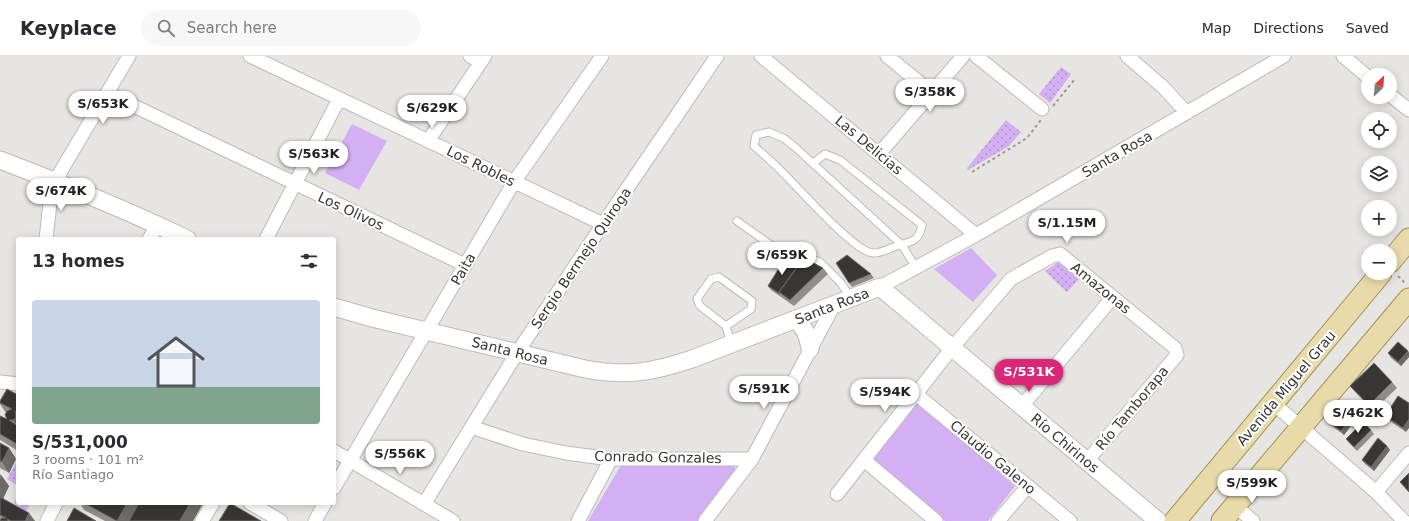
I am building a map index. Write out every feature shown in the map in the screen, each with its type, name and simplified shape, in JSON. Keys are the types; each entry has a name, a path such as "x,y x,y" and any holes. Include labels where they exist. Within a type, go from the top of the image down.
{"main road":[{"name":"Avenida Miguel Grau","path":"1397,258 1409,239"},
{"name":"Avenida Miguel Grau","path":"1175,521 1380,280"},
{"path":"1228,513 1409,299"}],"street":[{"path":"46,237 51,194 55,181 129,56"},
{"name":"Los Robles","path":"250,56 603,224"},
{"name":"Paita","path":"336,485 514,182 602,56"},
{"name":"Sergio Bermejo Quiroga","path":"424,504 517,354 717,56"},
{"name":"Las Delicias","path":"761,56 976,235"},
{"path":"887,56 932,92"},
{"path":"879,154 963,56"},
{"path":"976,56 1046,112"},
{"path":"1127,56 1158,82 1187,113"},
{"name":"Santa Rosa","path":"336,309 427,330 517,354 605,373 624,374 647,372 666,368 880,288 976,235 1284,56"},
{"path":"1343,56 1361,71"},
{"path":"428,141 479,58"},
{"name":"Los Olivos","path":"107,93 465,265"},
{"path":"267,237 340,99"},
{"path":"1397,101 1409,110"},
{"path":"0,160 55,181 153,232 177,237"},
{"name":"Amazonas","path":"952,348 1011,279 1052,256 1060,254 1175,348 1177,355"},
{"name":"Río Chirinos","path":"880,288 1158,521"},
{"path":"1022,406 1113,297"},
{"path":"705,521 752,459 834,305"},
{"path":"795,320 802,326 808,337 810,349"},
{"path":"837,494 952,348"},
{"name":"Río Tamborapa","path":"1087,462 1177,355"},
{"path":"0,382 16,384"},
{"name":"Claudio Galeno","path":"916,394 1070,521"},
{"path":"1274,404 1376,492 1404,521"},
{"name":"Conrado Gonzales","path":"471,427 523,444 566,453 611,459 752,459"},
{"path":"336,452 453,521"},
{"path":"1376,492 1409,453"},
{"path":"578,521 611,459"},
{"path":"864,460 936,521"},
{"path":"998,521 1028,486"},
{"path":"47,521 55,505"},
{"path":"202,521 212,505"},
{"path":"253,505 281,521"},
{"path":"315,521 324,505"},
{"path":"1228,513 1253,521"}],"lane":[{"path":"813,163 826,154 840,160 922,226 921,233 915,241 902,245 874,253 864,250 846,236 782,171 754,146 756,135 769,132 785,138 902,245 916,268"},
{"path":"737,221 779,250 793,252 809,257 821,264 835,277 851,299"},
{"path":"726,326 751,309 752,301 719,278 711,279 697,299 700,306 726,326 731,344"}],"path":[{"path":"972,172 1027,138 1046,112 1075,79"},
{"path":"1397,276 1409,286"}],"shaded area":[{"path":"1061,67 1071,74 1050,103 1039,94"},
{"path":"1006,120 1021,132 1009,146 968,170 967,168"},
{"path":"352,124 387,141 359,190 325,173"},
{"path":"971,248 997,275 973,302 934,269"},
{"path":"1058,262 1079,279 1067,292 1045,271"},
{"path":"917,402 1015,486 988,521 945,521 872,459"},
{"path":"623,462 732,465 736,469 698,521 588,521"},
{"path":"16,463 16,485 7,479"},
{"path":"17,505 29,505 26,511"}],"building":[{"path":"847,255 871,274 849,283 836,263"},
{"path":"804,258 823,268 790,300 779,292"},
{"path":"784,260 798,266 779,292 780,294 768,286"},
{"path":"1398,342 1408,351 1398,362 1388,353"},
{"path":"1374,363 1392,382 1369,405 1350,386"},
{"path":"7,389 16,394 16,417 13,420 9,420 16,425 16,443 0,434 0,416 7,419 5,415 7,411 12,409 0,403"},
{"path":"1398,396 1409,403 1409,419 1403,428 1385,416"},
{"path":"1338,404 1353,415 1341,431 1326,420"},
{"path":"1363,422 1371,430 1354,447 1346,439"},
{"path":"1378,438 1387,446 1371,467 1362,460"},
{"path":"0,443 9,448 2,462 0,461"},
{"path":"1409,473 1409,492 1400,482"},
{"path":"0,497 29,513 25,521 11,521 7,519 8,521 0,521 2,518 6,518 0,515"},
{"path":"88,505 126,505 117,521"},
{"path":"138,505 189,505 180,521 129,521"},
{"path":"229,505 233,505 261,521 219,521"},
{"path":"74,508 96,521 67,521"}]}
